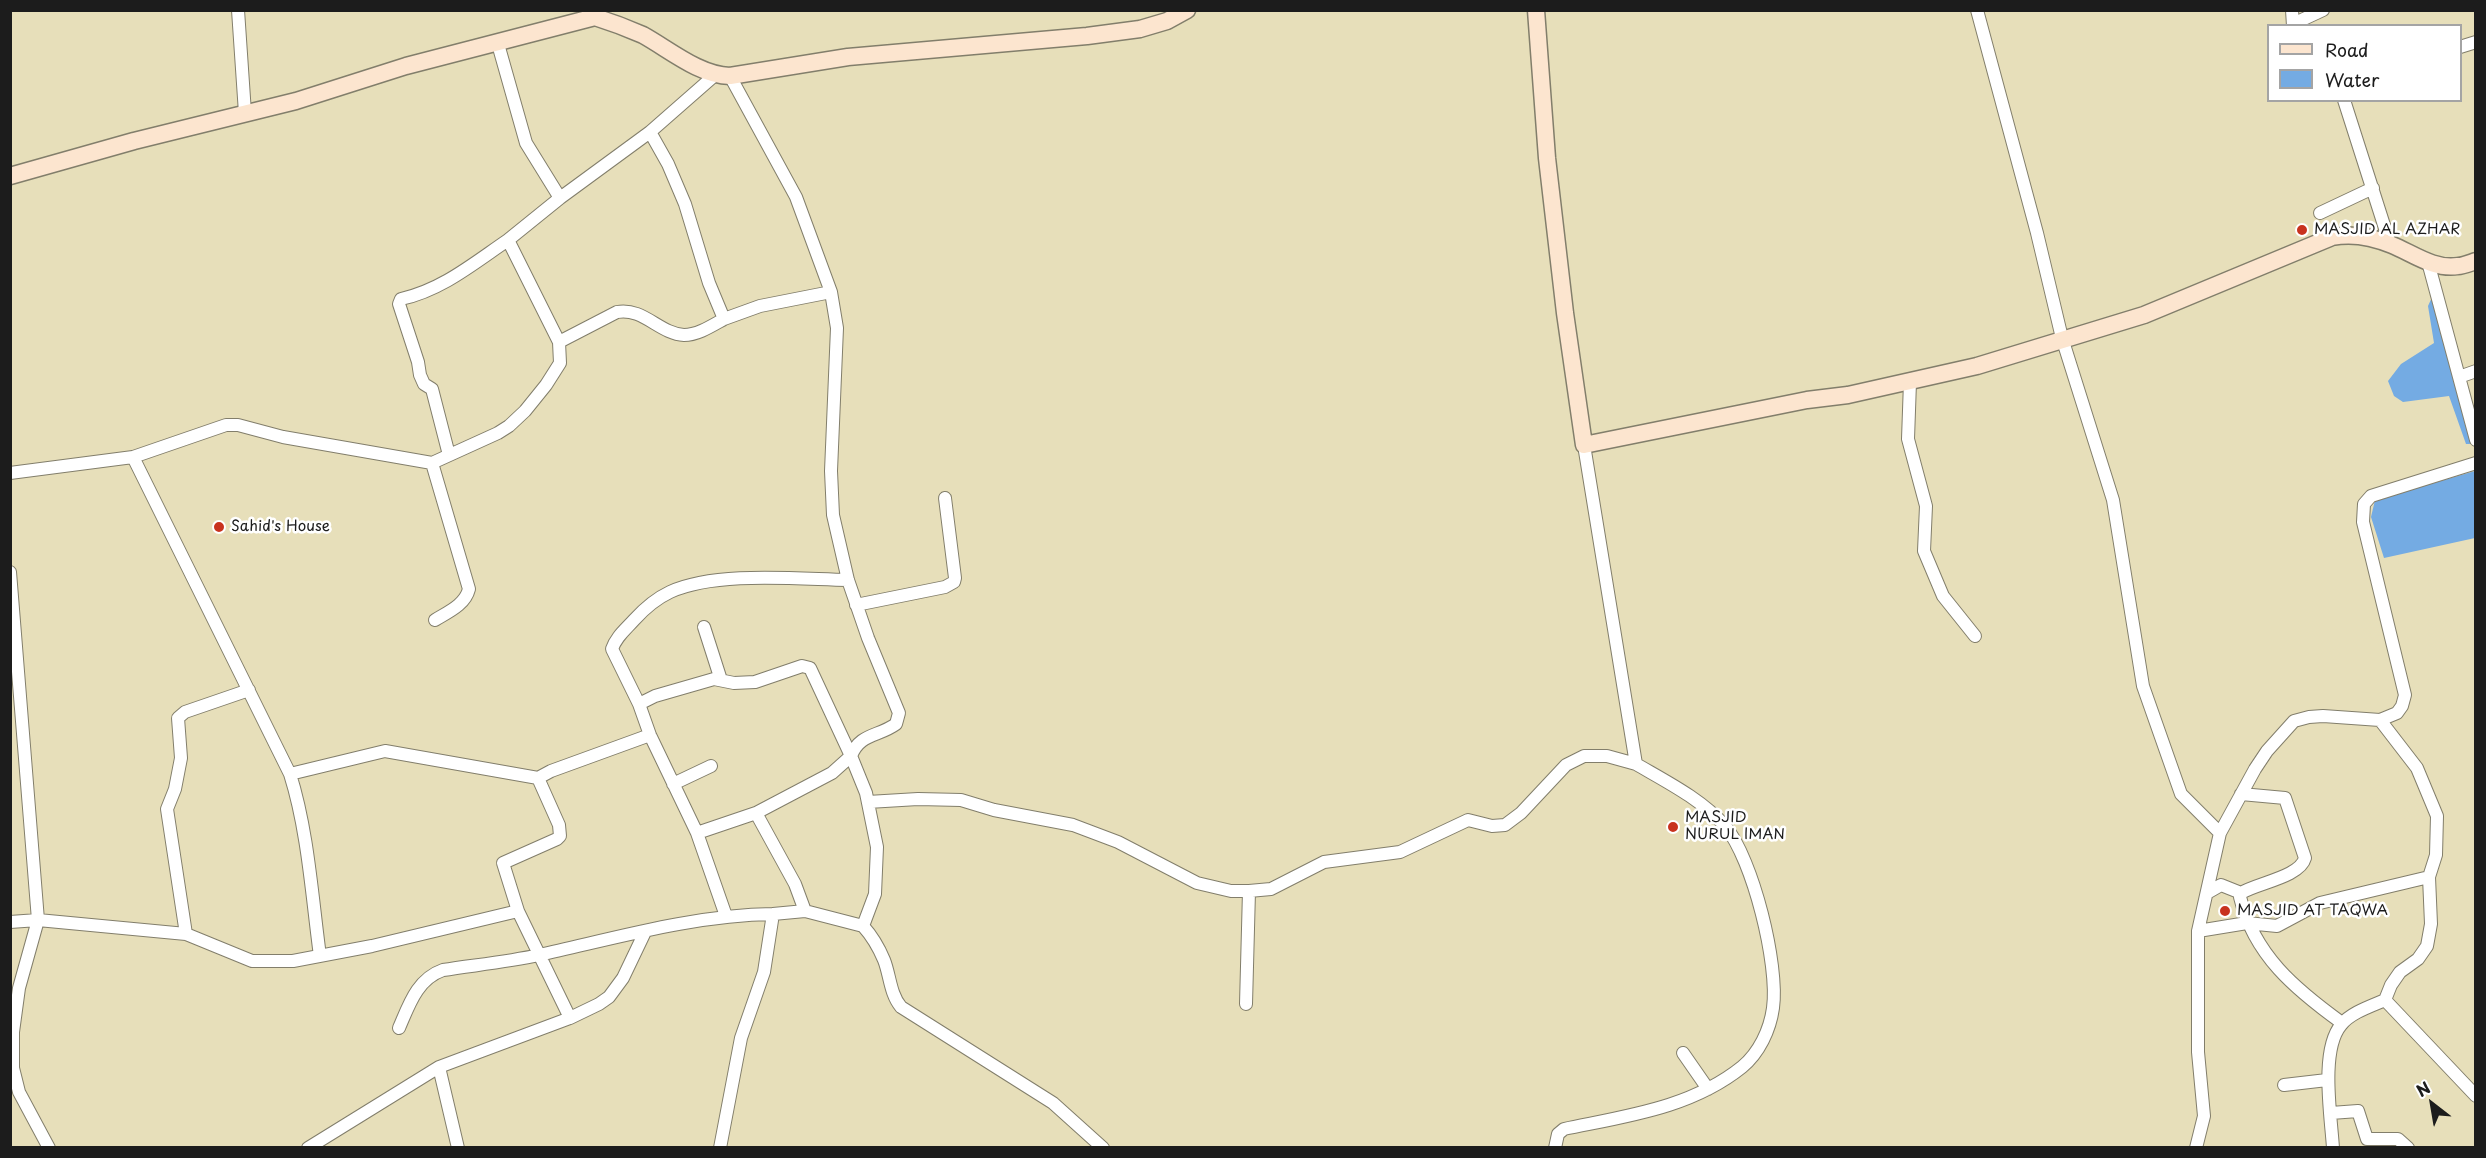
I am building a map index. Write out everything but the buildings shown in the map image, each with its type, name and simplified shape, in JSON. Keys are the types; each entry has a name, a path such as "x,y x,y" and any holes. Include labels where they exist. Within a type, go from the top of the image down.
{"street":[{"path":"238,10 245,113"},
{"path":"449,455 432,389 424,384 420,375 399,304 401,299 430,290 453,279 508,240 722,76 848,57 1086,36 1140,29 1167,21 1187,10"},
{"path":"1536,10 1547,158 1565,313 1636,764"},
{"path":"1977,10 2037,233 2062,338 2113,500 2143,686 2181,794 2220,833"},
{"path":"2295,24 2323,10"},
{"path":"10,176 296,101 406,66 498,44 594,14 642,35 722,76 796,197 831,292 837,328 831,496 833,515 856,605 899,713 896,724 855,745 851,756 831,773 756,813 697,832"},
{"path":"498,44 526,143 560,198"},
{"path":"2345,102 2390,244"},
{"path":"650,132 668,164 685,204 705,272 724,319"},
{"path":"2320,213 2373,188"},
{"path":"1584,445 1910,382 1977,366 2062,338 2144,315 2332,237 2351,234 2390,244 2428,262 2456,267 2475,261"},
{"path":"10,473 133,457 226,425 238,424 283,437 432,463 498,433 525,411 546,386 560,363 559,342 508,240"},
{"path":"2428,262 2475,440"},
{"path":"559,342 617,312 627,310 675,333 687,335 760,306 831,292"},
{"path":"2459,377 2475,371"},
{"path":"1910,382 1908,439 1926,506 1924,551 1943,596 1975,636"},
{"path":"133,457 290,774 301,819 320,956"},
{"path":"432,463 469,589 467,596 460,604 435,620"},
{"path":"2196,1148 2204,1116 2198,1052 2198,930 2220,833 2267,752 2294,722 2323,716 2380,720 2397,713 2402,706 2405,696 2363,522 2364,504 2371,496 2475,464"},
{"path":"856,605 945,587 954,582 945,498"},
{"path":"10,572 38,920 19,988 12,1032 13,1068 19,1092 49,1148"},
{"path":"726,916 697,832 612,649 614,641 648,605 670,592 692,584 759,578 848,580"},
{"path":"704,627 721,680"},
{"path":"639,704 655,696 714,679 734,683 755,682 802,666 810,668 851,756 868,802 877,848 875,894 863,927"},
{"path":"186,934 167,809 175,789 181,758 178,718 185,712 249,690"},
{"path":"2333,1148 2327,1080 2333,1036 2342,1023 2385,1000 2400,972 2418,959 2427,946 2432,924 2429,877 2436,855 2437,816 2416,768 2380,720"},
{"path":"290,774 385,751 538,778 551,771 650,735"},
{"path":"868,802 918,798 961,800 994,810 1073,825 1118,842 1197,883 1223,889 1249,891 1271,889 1324,862 1400,852 1468,820 1492,826 1504,825 1521,813 1566,765 1584,756 1607,756 1636,764 1679,789 1710,811 1724,825 1744,858 1758,902 1774,988 1769,1025 1753,1056 1742,1067 1708,1089 1665,1107 1564,1130 1558,1134 1555,1148"},
{"path":"673,784 711,766"},
{"path":"538,778 560,825 560,836 552,842 503,863 518,911 570,1017"},
{"path":"2207,893 2221,885 2241,893 2300,867 2304,858 2285,798 2241,794"},
{"path":"756,813 795,884 806,911"},
{"path":"2198,930 2247,923 2277,926 2320,903 2429,877"},
{"path":"1246,1005 1249,891"},
{"path":"2241,893 2247,923 2282,976 2342,1023"},
{"path":"10,922 38,920 186,934 252,961 293,962 518,911"},
{"path":"399,1028 420,985 435,973 540,955 726,916 806,911 863,927 871,935 884,959 894,995 901,1007 1053,1103 1103,1148"},
{"path":"720,1148 741,1038 764,972 773,914"},
{"path":"308,1148 439,1067 570,1017 609,997 623,978 645,932"},
{"path":"2385,1000 2475,1096"},
{"path":"1683,1053 1708,1089"},
{"path":"439,1067 458,1148"},
{"path":"2284,1085 2327,1080"},
{"path":"2331,1113 2358,1111 2367,1139 2398,1139 2408,1148"}],"water":[{"path":"2433,295 2472,444 2466,444 2449,396 2403,402 2394,396 2388,381 2401,364 2434,343 2428,306"},
{"path":"2475,471 2475,538 2384,558 2371,517 2375,500"}],"place":[{"name":"MASJID AL AZHAR","path":"2302,230"},
{"name":"Sahid's House","path":"219,527"},
{"name":"MASJID NURUL IMAN","path":"1673,827"},
{"name":"MASJID AT TAQWA","path":"2225,911"}]}
